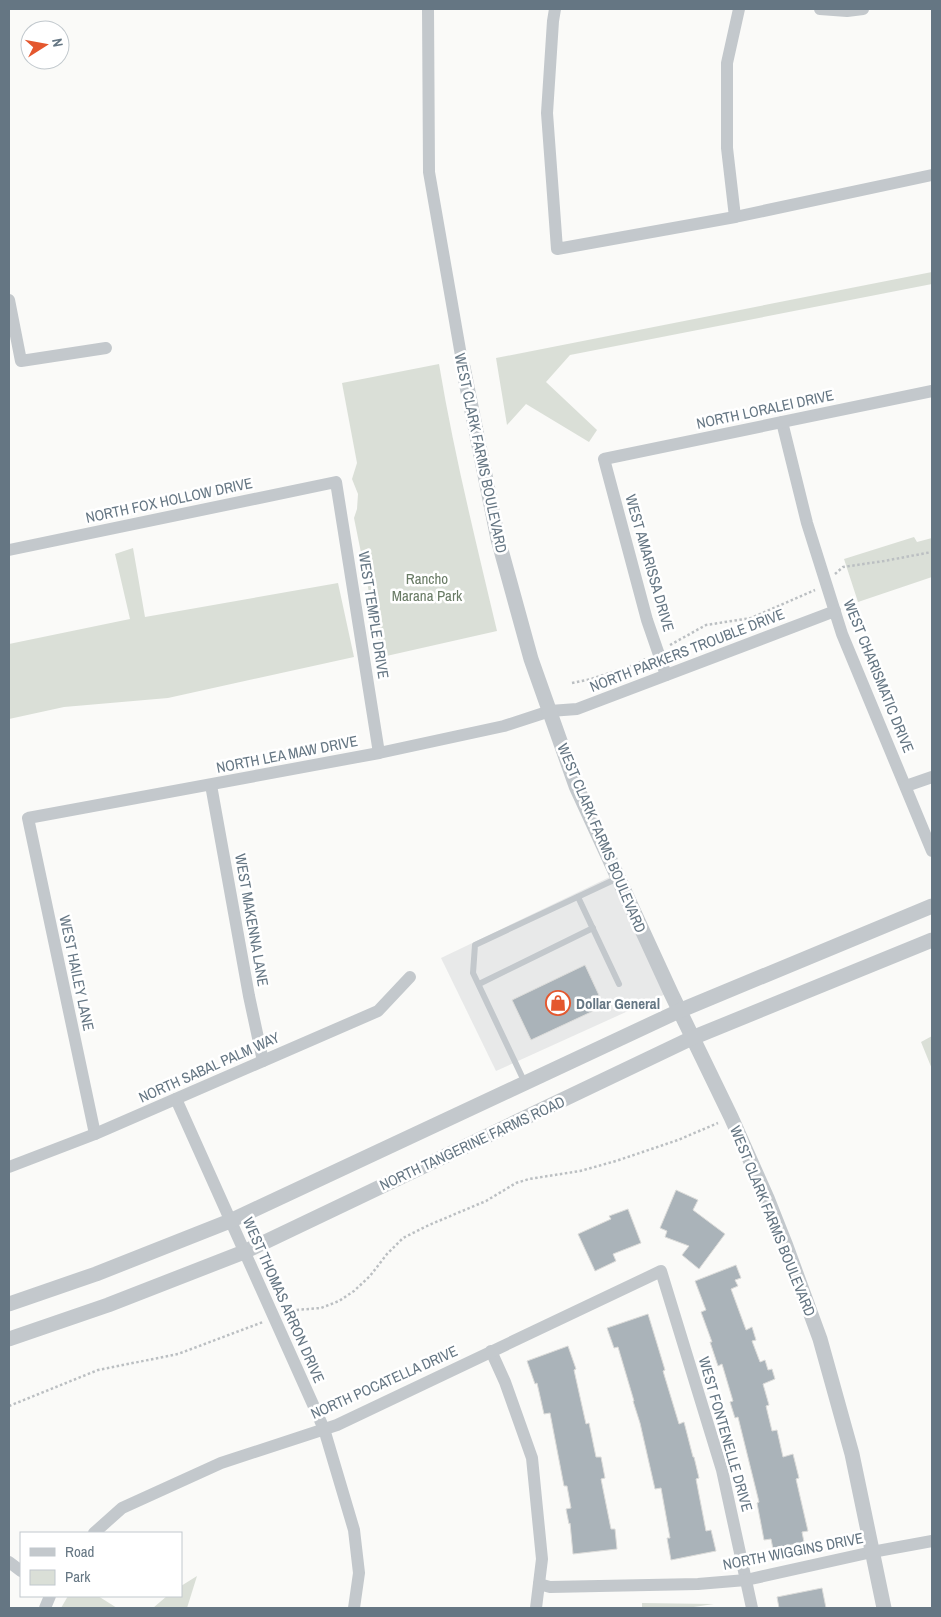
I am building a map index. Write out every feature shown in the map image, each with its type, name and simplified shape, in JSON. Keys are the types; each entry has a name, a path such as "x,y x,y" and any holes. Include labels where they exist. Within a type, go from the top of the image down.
{"street":[{"name":"WEST CLARK FARMS BOULEVARD","path":"428,9 429,172 463,367 505,565 531,659 576,786 679,1011 731,1117 786,1246 820,1340 852,1454 884,1608"},
{"path":"555,9 547,113 557,249 735,216 932,175"},
{"path":"735,216 727,148 727,63 739,9"},
{"path":"820,9 847,11 863,9"},
{"path":"9,300 21,361 106,348"},
{"name":"NORTH LORALEI DRIVE","path":"604,459 932,391"},
{"name":"WEST CHARISMATIC DRIVE","path":"782,422 807,523 842,634 932,851"},
{"name":"WEST AMARISSA DRIVE","path":"604,459 647,620 666,675"},
{"name":"NORTH FOX HOLLOW DRIVE","path":"9,550 336,482"},
{"name":"WEST TEMPLE DRIVE","path":"336,482 379,753"},
{"name":"NORTH PARKERS TROUBLE DRIVE","path":"550,711 577,709 835,611"},
{"name":"NORTH LEA MAW DRIVE","path":"28,818 379,753 504,726 550,711"},
{"path":"906,786 932,777"},
{"name":"WEST MAKENNA LANE","path":"211,785 249,996 263,1061"},
{"name":"WEST HAILEY LANE","path":"28,818 95,1134"},
{"path":"9,1304 96,1274 230,1221 679,1011 932,906"},
{"name":"NORTH TANGERINE FARMS ROAD","path":"9,1339 108,1305 244,1252 692,1038 932,940"},
{"name":"NORTH SABAL PALM WAY","path":"9,1167 95,1134 378,1011 410,977"},
{"name":"WEST THOMAS ARRON DRIVE","path":"176,1099 324,1429 354,1530 359,1573 354,1608"},
{"name":"NORTH POCATELLA DRIVE","path":"95,1532 122,1508 212,1467 345,1421 661,1271"},
{"name":"WEST FONTENELLE DRIVE","path":"661,1271 722,1470 752,1608"},
{"path":"491,1351 505,1382 532,1458 542,1559 536,1608"},
{"name":"NORTH WIGGINS DRIVE","path":"539,1584 550,1587 698,1584 746,1580 872,1552 932,1541"},
{"path":"9,1562 20,1570"}],"lane":[{"path":"525,1083 474,973 475,946 618,878"},
{"path":"578,897 620,984"},
{"path":"479,984 593,928"}],"path":[{"path":"572,683 591,680 637,664 706,625 751,618 815,591 843,567 932,552"},
{"path":"9,1406 98,1370 178,1354 296,1310 321,1308 339,1301 354,1291 370,1276 402,1238 428,1225 486,1201 529,1179 580,1171 616,1161 678,1140 731,1117"}],"shaded area":[{"path":"616,874 670,992 496,1071 441,958"}],"green space":[{"path":"932,272 932,284 570,355 546,382 597,430 589,442 526,404 507,425 496,358"},
{"name":"Rancho Marana Park","path":"439,364 458,465 497,631 382,657 354,518 358,494 352,479 357,463 342,383"},
{"path":"914,537 917,542 932,538 932,577 858,602 844,559"},
{"path":"133,548 145,617 338,583 354,657 168,698 64,707 9,719 9,644 130,619 115,554"},
{"path":"932,1036 932,1069 921,1042"},
{"path":"197,1576 187,1608 153,1608 166,1597 182,1597 182,1585"},
{"path":"67,1597 100,1597 117,1608 61,1608"},
{"path":"642,1603 714,1604 687,1608 642,1608"}],"building":[{"name":"Dollar General","path":"585,965 604,1006 531,1040 512,1000"},
{"path":"676,1190 698,1200 693,1210 725,1234 699,1269 682,1255 689,1246 665,1237 667,1231 660,1228"},
{"path":"628,1209 641,1243 613,1254 616,1261 595,1271 578,1234 611,1219 609,1216"},
{"path":"736,1265 741,1278 735,1280 738,1286 731,1289 746,1330 752,1327 756,1340 752,1341 760,1362 765,1360 768,1370 772,1369 775,1379 763,1384 769,1405 766,1406 772,1431 777,1430 783,1457 793,1454 799,1478 796,1479 808,1531 802,1532 804,1542 773,1549 771,1539 764,1540 757,1503 759,1502 738,1417 735,1418 730,1402 733,1401 722,1364 718,1366 710,1342 712,1342 701,1312 706,1310 695,1281"},
{"path":"648,1314 679,1424 684,1422 699,1478 696,1479 706,1531 711,1530 716,1551 671,1560 667,1538 670,1538 661,1488 655,1489 640,1423 618,1347 614,1348 607,1328"},
{"path":"568,1346 576,1369 574,1370 586,1424 589,1423 596,1457 601,1457 605,1478 601,1479 611,1529 615,1529 617,1549 573,1554 570,1523 566,1509 571,1508 567,1486 564,1486 550,1413 544,1414 537,1383 535,1384 527,1361"},
{"path":"822,1588 826,1608 779,1608 777,1597"}],"place":[{"name":"Dollar General","path":"558,1003"}]}
